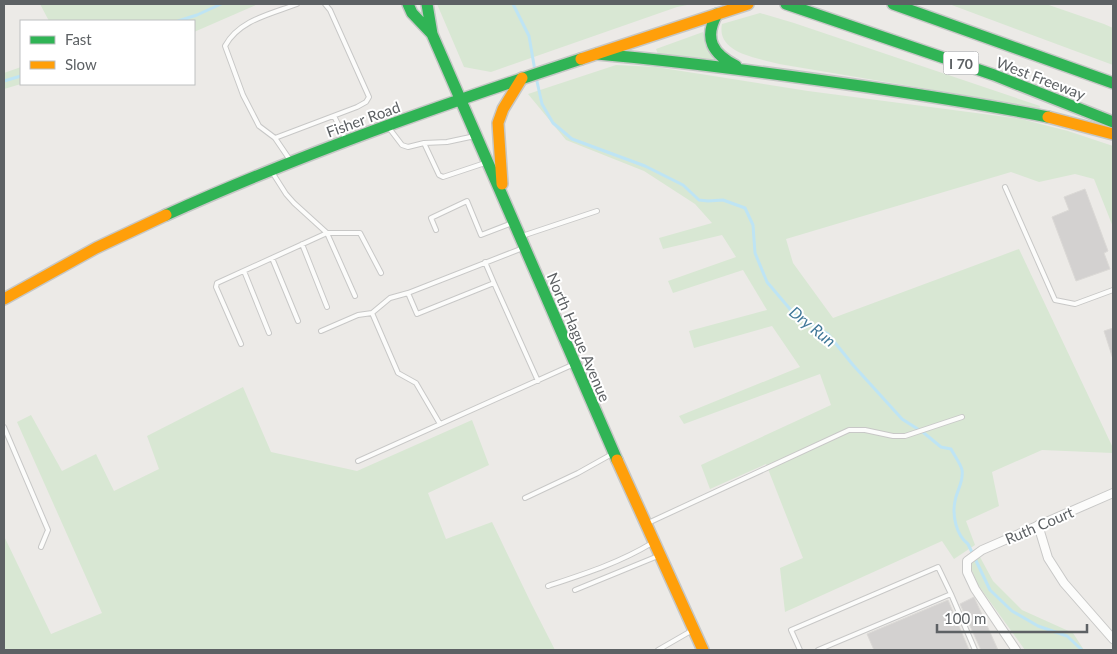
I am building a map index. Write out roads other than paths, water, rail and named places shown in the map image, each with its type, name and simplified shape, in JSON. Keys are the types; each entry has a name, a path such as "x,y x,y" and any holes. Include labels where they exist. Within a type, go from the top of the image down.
{"main road":[{"name":"North Hague Avenue","path":"408,4 412,13 432,34"},
{"name":"North Hague Avenue","path":"427,4 432,34 478,136 574,364 702,650"},
{"name":"Fisher Road","path":"4,299 67,263 163,217 291,162 522,78 748,4"},
{"name":"West Freeway","path":"786,4 994,75 1113,122"},
{"name":"West Freeway","path":"894,4 1113,83"},
{"path":"717,14 710,26 712,47 722,58 745,69"},
{"path":"597,54 745,69 1012,110 1082,125 1113,134"},
{"path":"503,196 498,122 503,109 522,78"}],"street":[{"name":"Ruth Court","path":"1016,650 975,590 967,572 967,561 982,550 1113,494"},
{"path":"1038,525 1048,558 1064,583 1113,639"}],"lane":[{"path":"291,162 275,138 260,126 244,95 225,46 237,30 260,17 297,4"},
{"path":"275,138 357,107 366,102 369,97 330,10 325,4"},
{"path":"334,116 346,141"},
{"path":"388,126 402,146 408,147 478,136"},
{"path":"424,143 439,175 443,177 489,162"},
{"path":"271,170 286,194 327,233 355,296"},
{"path":"1005,187 1055,300 1075,304 1113,290"},
{"path":"436,230 431,218 467,201 480,234 514,222"},
{"path":"322,331 358,315 372,313 390,298 408,293 485,262 522,242 596,211"},
{"path":"241,344 216,287 217,283 327,233 360,233 381,273"},
{"path":"302,244 327,307"},
{"path":"272,258 298,321"},
{"path":"485,262 538,381"},
{"path":"244,271 269,333"},
{"path":"408,293 417,314 494,282"},
{"path":"372,313 398,373 416,383 440,424"},
{"path":"358,461 574,364"},
{"path":"646,524 849,430 865,430 893,436 905,436 962,417"},
{"path":"4,428 48,530 41,547"},
{"path":"525,498 578,473 614,453"},
{"path":"548,586 611,565 654,542"},
{"path":"575,590 660,555"},
{"path":"800,650 791,630 938,567 975,650"},
{"path":"818,650 950,594"},
{"path":"658,650 693,630"}],"waterway":[{"name":"Dry Run","path":"181,20 221,4"},
{"name":"Dry Run","path":"513,4 529,36 535,71"},
{"name":"Dry Run","path":"4,81 20,76"},
{"name":"Dry Run","path":"536,77 542,104 553,123 572,139 645,166 683,185 699,200 723,200 745,208 753,225 755,253 767,282 795,315 828,334 902,419 941,447 951,449 962,470 961,482 954,506 956,524 960,535 968,544 990,590 1012,611 1038,626 1067,636 1082,650"}]}
